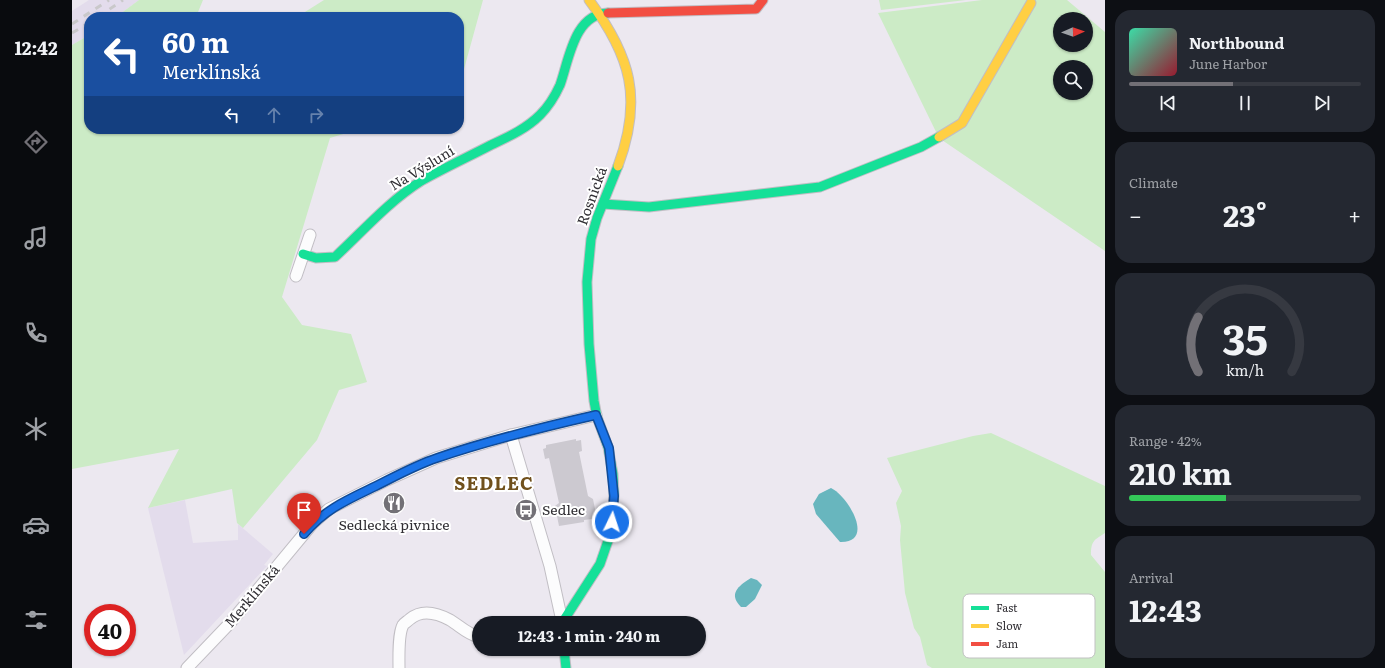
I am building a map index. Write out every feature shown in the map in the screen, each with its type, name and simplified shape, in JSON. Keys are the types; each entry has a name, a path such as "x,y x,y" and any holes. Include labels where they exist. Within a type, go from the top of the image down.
{"street":[{"name":"Rosnická","path":"589,0 612,31 620,47 630,75 631,91 631,109 626,143 591,240 587,281 590,352 596,415"},
{"path":"600,13 756,9 763,0"},
{"path":"603,204 649,207 820,187 921,147 962,123 1031,3"},
{"name":"Na Výsluní","path":"303,254 316,258 335,257 381,211 399,196 449,167 509,136 539,116 551,103 560,85 576,35 583,26 600,13"},
{"path":"296,276 310,235"},
{"path":"566,616 593,578 607,548 612,522 614,496 609,448 596,415"},
{"name":"Merklínská","path":"187,668 230,623 313,523 329,509 387,480 436,458 511,435 596,415"},
{"path":"511,435 550,566 561,616"},
{"path":"399,668 400,638 403,625 412,617 422,613 436,614 451,621 462,630 472,634"},
{"path":"565,656 566,668"}],"shaded area":[{"path":"89,0 139,0 123,12 84,12 84,38 72,45 72,11"},
{"path":"185,500 193,543 238,540 238,524 273,554 264,565 267,566 184,655 148,508"}],"green space":[{"path":"139,0 203,0 198,12 123,12"},
{"path":"324,0 483,0 464,69 464,12 305,12"},
{"path":"879,0 966,0 881,10"},
{"path":"982,0 1067,0 1081,12 1053,12 1053,52 1093,52 1093,22 1105,32 1105,251 939,138 878,13"},
{"path":"84,38 84,134 343,134 330,138 282,297 302,325 351,334 367,382 339,390 317,440 243,528 237,523 232,489 148,508 179,449 72,469 72,45"},
{"path":"991,433 1105,486 1105,533 1094,541 1091,555 1105,572 1105,668 932,668 927,665 920,637 914,628 905,593 900,540 901,526 896,503 902,491 887,458 973,436"}],"water":[{"path":"831,488 845,500 855,518 857,527 856,535 851,540 840,542 816,514 813,504 819,494"},
{"path":"751,578 757,580 762,585 755,599 746,607 741,607 735,598 736,591 742,584"}],"building":[{"path":"576,439 576,441 581,440 582,451 579,452 588,496 593,499 596,514 592,519 584,520 584,522 559,526 555,506 559,503 549,458 545,459 543,449 546,448 546,445"}],"railway":[{"path":"90,12 109,0"},
{"path":"105,12 123,0"},
{"path":"72,24 84,16"},
{"path":"72,33 84,26"}],"traffic: fast":[{"path":"303,254 316,258 335,257 387,207 409,189 438,172 517,132 535,120 546,108 558,89 570,51 580,30 587,21 597,15 608,13"},
{"path":"603,204 649,207 820,187 921,147 939,137"},
{"path":"567,616 600,564 609,538 612,523 614,495 613,474 608,447 597,417 594,401 589,344 587,282 591,239 597,218 618,166"},
{"path":"565,656 566,668"}],"traffic: slow":[{"path":"589,0 615,40 629,79 631,99 630,120 626,142 618,166"},
{"path":"939,137 962,123 1031,3"}],"traffic: jam":[{"path":"608,13 756,9 763,0"}],"place":[{"name":"Sedlecká pivnice","path":"394,503"},
{"name":"Sedlec","path":"526,510"}],"district":[{"name":"SEDLEC","path":"494,484"}],"route":[{"path":"304,534 313,523 329,509 387,480 436,458 511,435 596,415 609,448 614,496 612,522"}]}
